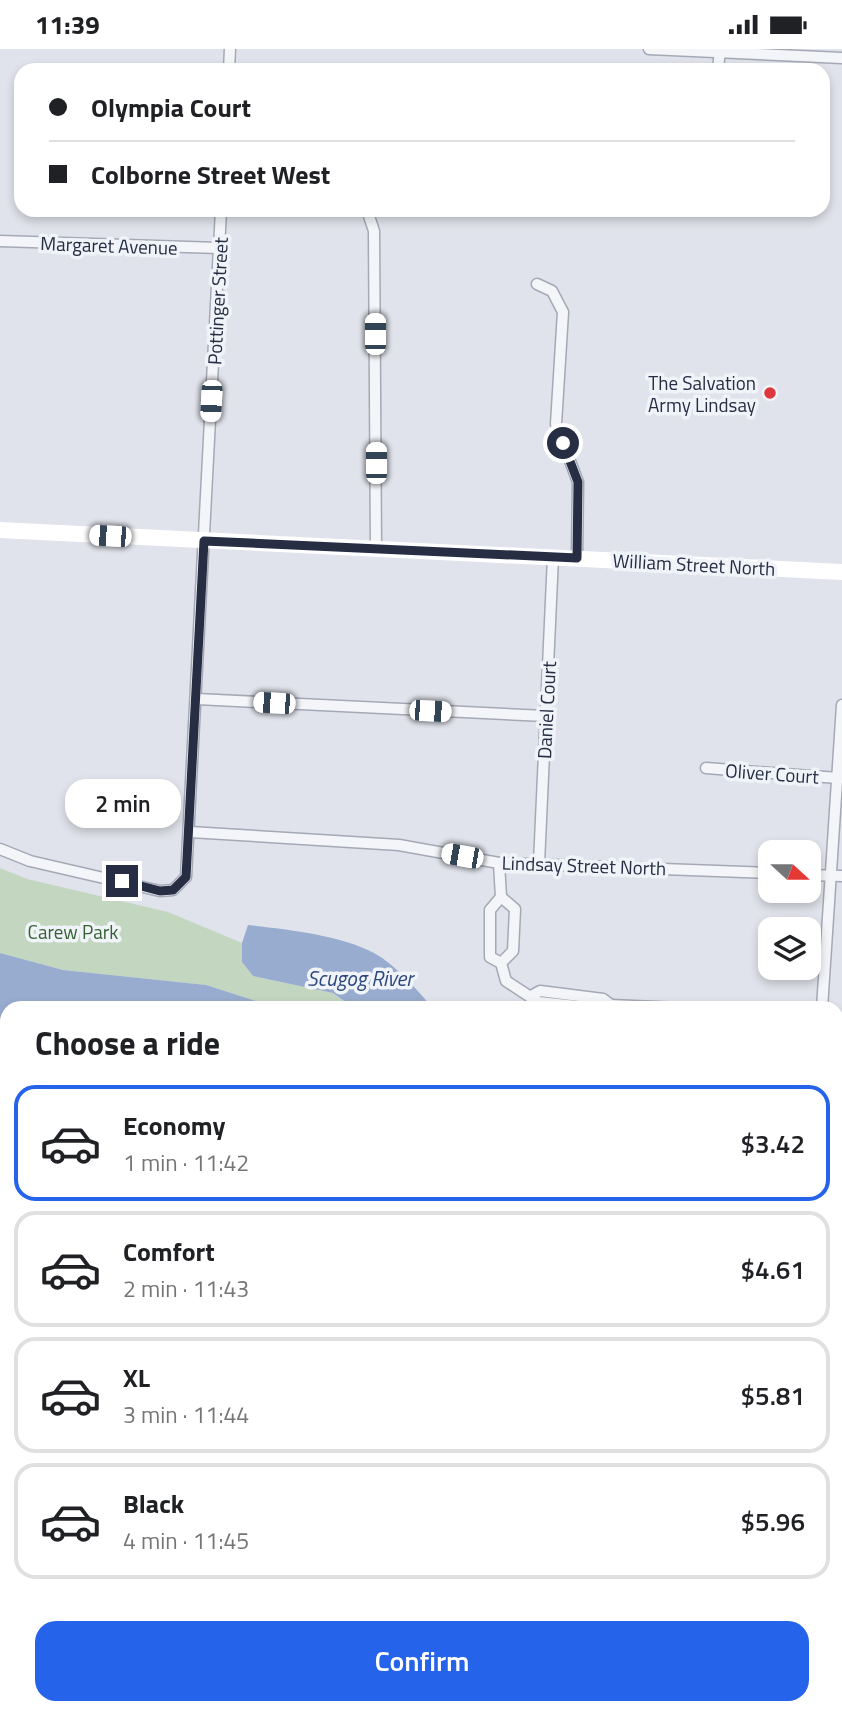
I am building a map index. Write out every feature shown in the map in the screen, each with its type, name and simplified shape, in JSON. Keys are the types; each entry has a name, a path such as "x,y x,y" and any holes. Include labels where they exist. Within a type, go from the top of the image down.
{"street":[{"path":"649,49 720,50 842,58"},
{"name":"Pottinger Street","path":"0,849 30,861 160,891 173,890 186,877 221,217"},
{"path":"369,217 374,231 376,550"},
{"name":"Margaret Avenue","path":"0,241 219,248"},
{"path":"537,284 552,291 563,312 556,424 578,482 577,558"},
{"name":"William Street North","path":"0,530 842,572"},
{"name":"Daniel Court","path":"539,863 553,557"},
{"path":"197,699 545,716"},
{"path":"823,1001 837,876 842,705"},
{"name":"Oliver Court","path":"706,768 838,778"},
{"name":"Lindsay Street North","path":"190,832 399,845 499,863 758,872"},
{"path":"499,863 501,897 490,910 490,957 501,963 506,981 531,996 540,991 574,1000 604,1001"},
{"path":"501,897 515,909 513,951 501,963"}],"green space":[{"name":"Carew Park","path":"0,868 27,879 168,912 242,943 242,962 253,976 333,993 344,1001 256,1001 206,985 63,970 0,953"}],"water":[{"name":"Scugog River","path":"248,925 346,942 374,953 390,964 426,1001 344,1001 333,993 253,976 242,962 242,943"},
{"name":"Scugog River","path":"0,953 63,970 206,985 256,1001 0,1001"}],"place":[{"name":"The Salvation Army Lindsay","path":"770,393"}],"route":[{"path":"122,881 160,891 173,890 186,877 204,541 577,558 578,482 563,443"}]}
